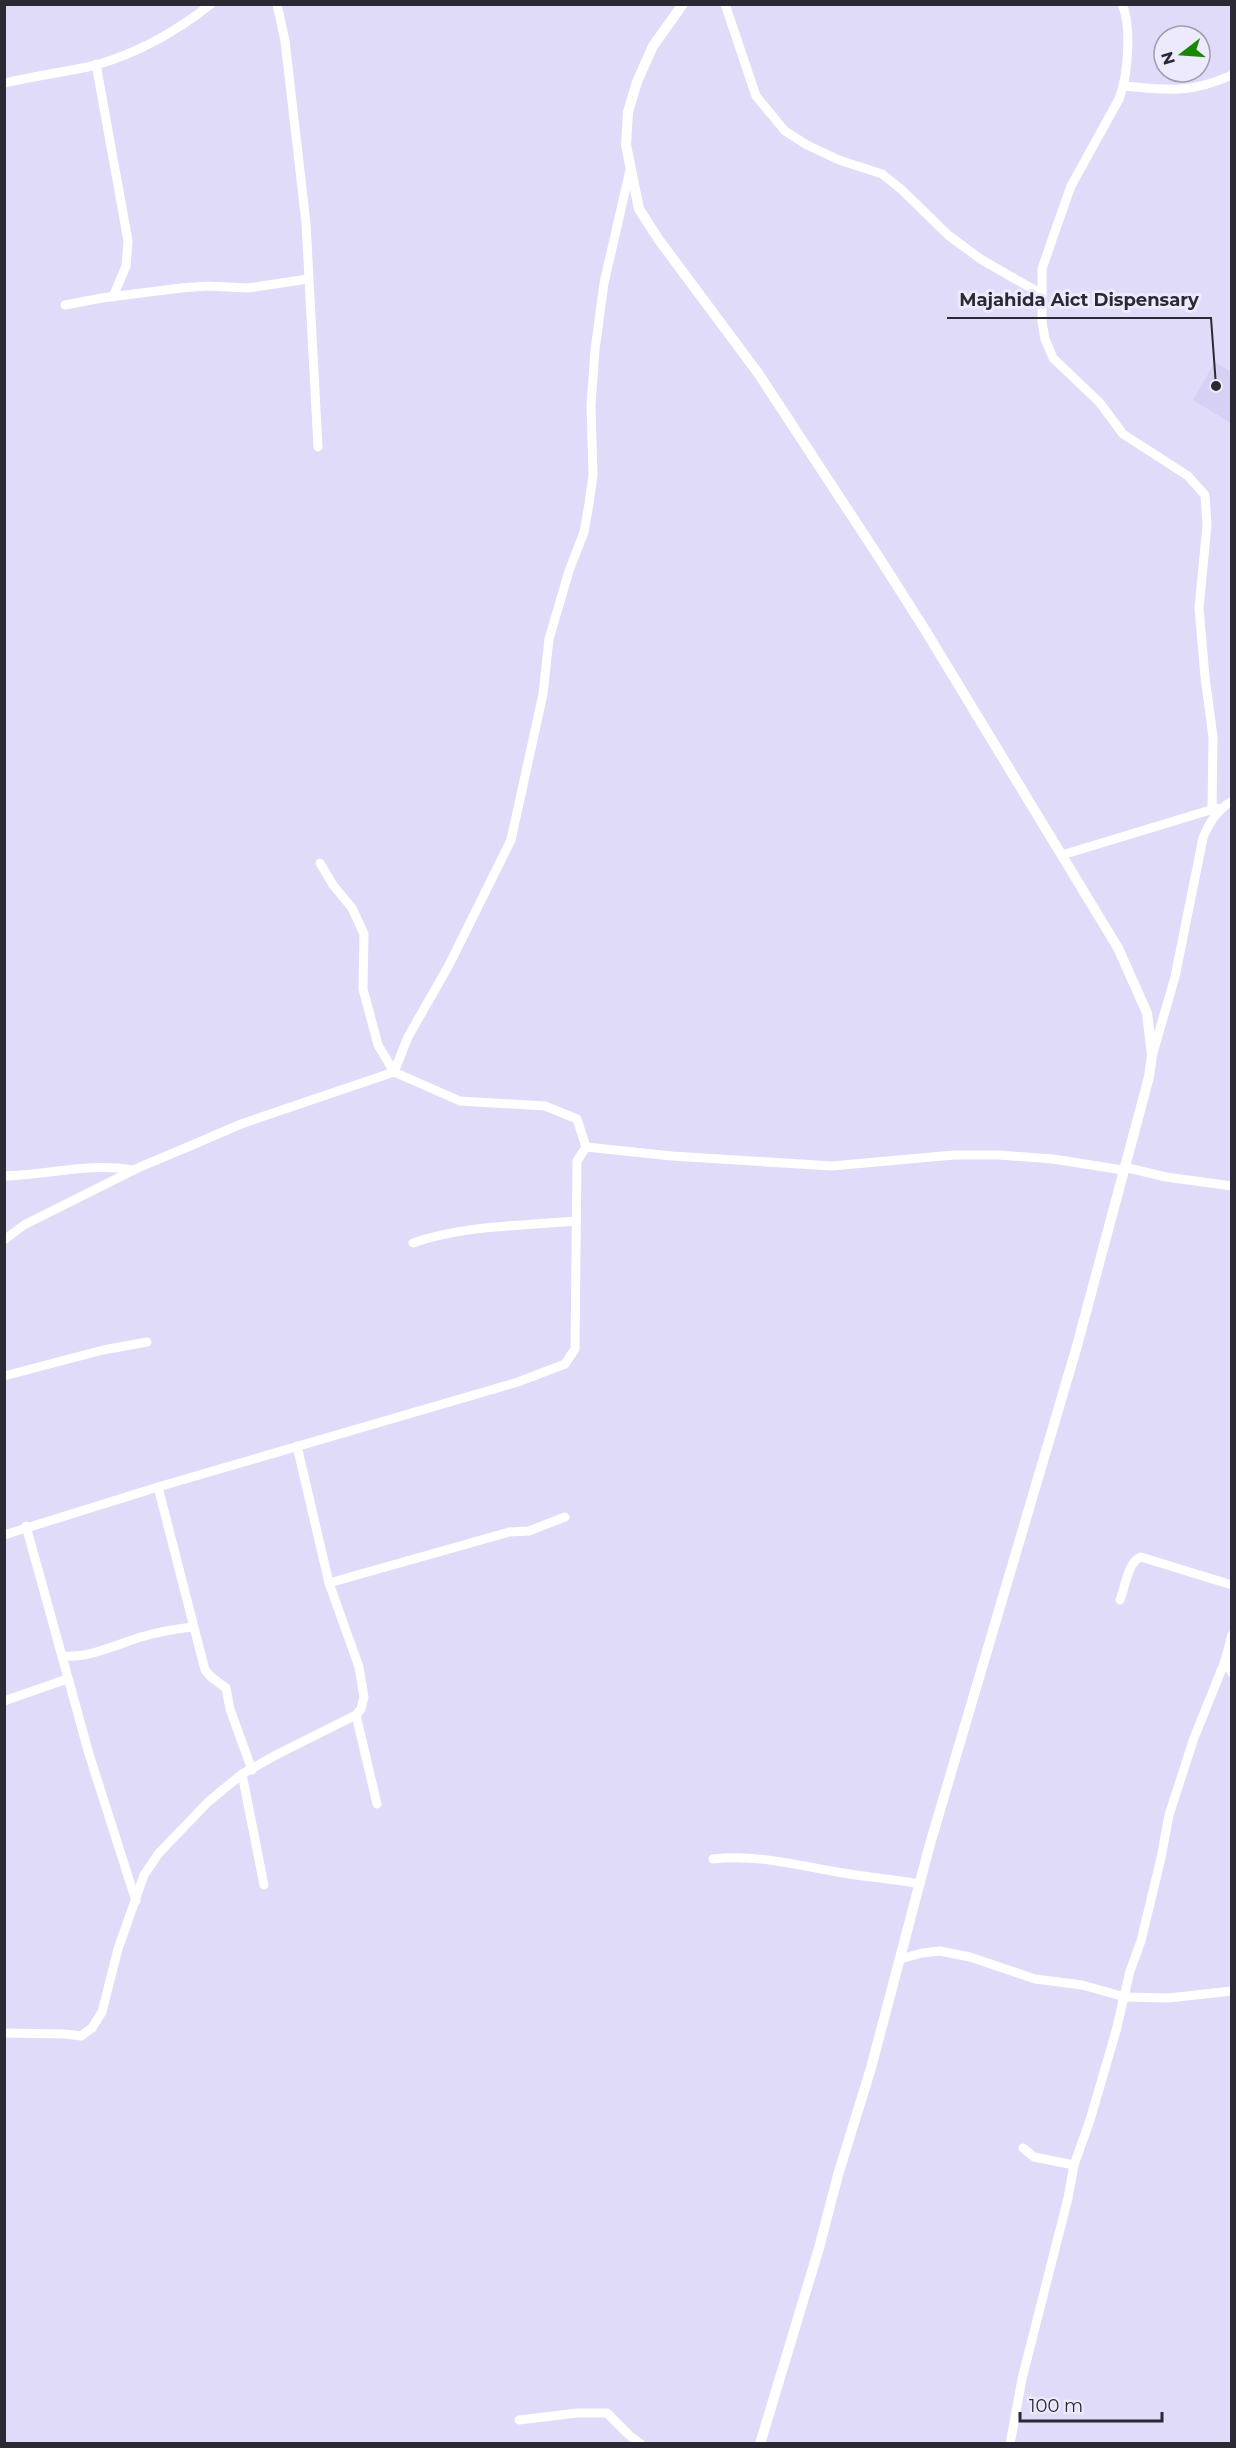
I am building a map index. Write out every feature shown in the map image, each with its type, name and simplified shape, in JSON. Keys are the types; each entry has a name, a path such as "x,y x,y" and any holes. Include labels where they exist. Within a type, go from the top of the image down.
{"street":[{"path":"4,84 96,64 156,41 191,20 211,4"},
{"path":"277,4 285,41 306,224 318,447"},
{"path":"683,4 653,46 637,82 628,112 626,145 639,209 659,240 719,318 764,382 927,633 1062,855 1118,948 1139,994 1147,1013 1152,1055"},
{"path":"725,4 756,96 785,131 807,145 839,160 882,174 901,189 948,235 982,260 1040,293"},
{"path":"1122,4 1127,27 1124,86 1071,186 1042,269 1040,293 1045,339 1053,358 1100,403 1123,434 1188,476 1205,495 1207,525 1199,608 1213,737 1212,809"},
{"path":"96,64 128,241 126,266 113,297"},
{"path":"1124,86 1190,90 1232,75"},
{"path":"4,1240 24,1225 134,1171 241,1124 394,1072 408,1037 450,965 511,840 543,694 549,639 569,571 584,532 589,504 593,475 591,405 603,283 630,170"},
{"path":"65,305 207,286 248,288 308,279"},
{"path":"1062,855 1232,801"},
{"path":"760,2444 819,2248 920,1884 1077,1346 1149,1077 1152,1055 1175,976 1203,838 1208,824 1222,806"},
{"path":"320,863 333,885 352,908 364,934 363,989 378,1045 394,1072 460,1101 545,1106 577,1119 586,1147"},
{"path":"586,1147 672,1156 832,1167 954,1155 999,1155 1053,1159 1232,1186"},
{"path":"4,1534 518,1382 565,1364 575,1349 577,1161 586,1147"},
{"path":"4,1176 38,1175 96,1167 115,1167 134,1171"},
{"path":"413,1243 431,1237 481,1229 575,1221"},
{"path":"4,1376 103,1350 147,1342"},
{"path":"4,2033 81,2036 92,2028 102,2012 118,1949 144,1875 159,1853 208,1802 242,1774 356,1715 361,1709 364,1697 359,1667 329,1583 297,1446"},
{"path":"158,1487 192,1627 205,1670 226,1688 230,1709 252,1770"},
{"path":"329,1583 509,1532 529,1531 564,1517"},
{"path":"26,1526 63,1656 67,1679 136,1901"},
{"path":"1120,1600 1132,1565 1141,1557 1232,1585"},
{"path":"63,1656 77,1657 98,1650 107,1650 140,1637 192,1627"},
{"path":"1010,2444 1022,2379 1068,2198 1074,2165 1125,1997 1161,1858 1169,1815 1194,1738 1225,1661 1232,1635"},
{"path":"1225,1661 1232,1673"},
{"path":"4,1701 67,1679"},
{"path":"356,1715 377,1804"},
{"path":"242,1774 264,1885"},
{"path":"713,1859 727,1857 772,1860 920,1884"},
{"path":"900,1959 940,1951 970,1957 1035,1979 1082,1985 1125,1997 1168,1998 1232,1990"},
{"path":"1023,2148 1034,2157 1074,2165"},
{"path":"519,2420 577,2413 607,2413 641,2444"}],"shaded area":[{"path":"1215,362 1231,372 1231,423 1193,400"}],"place":[{"name":"Majahida Aict Dispensary","path":"1216,386"}]}
